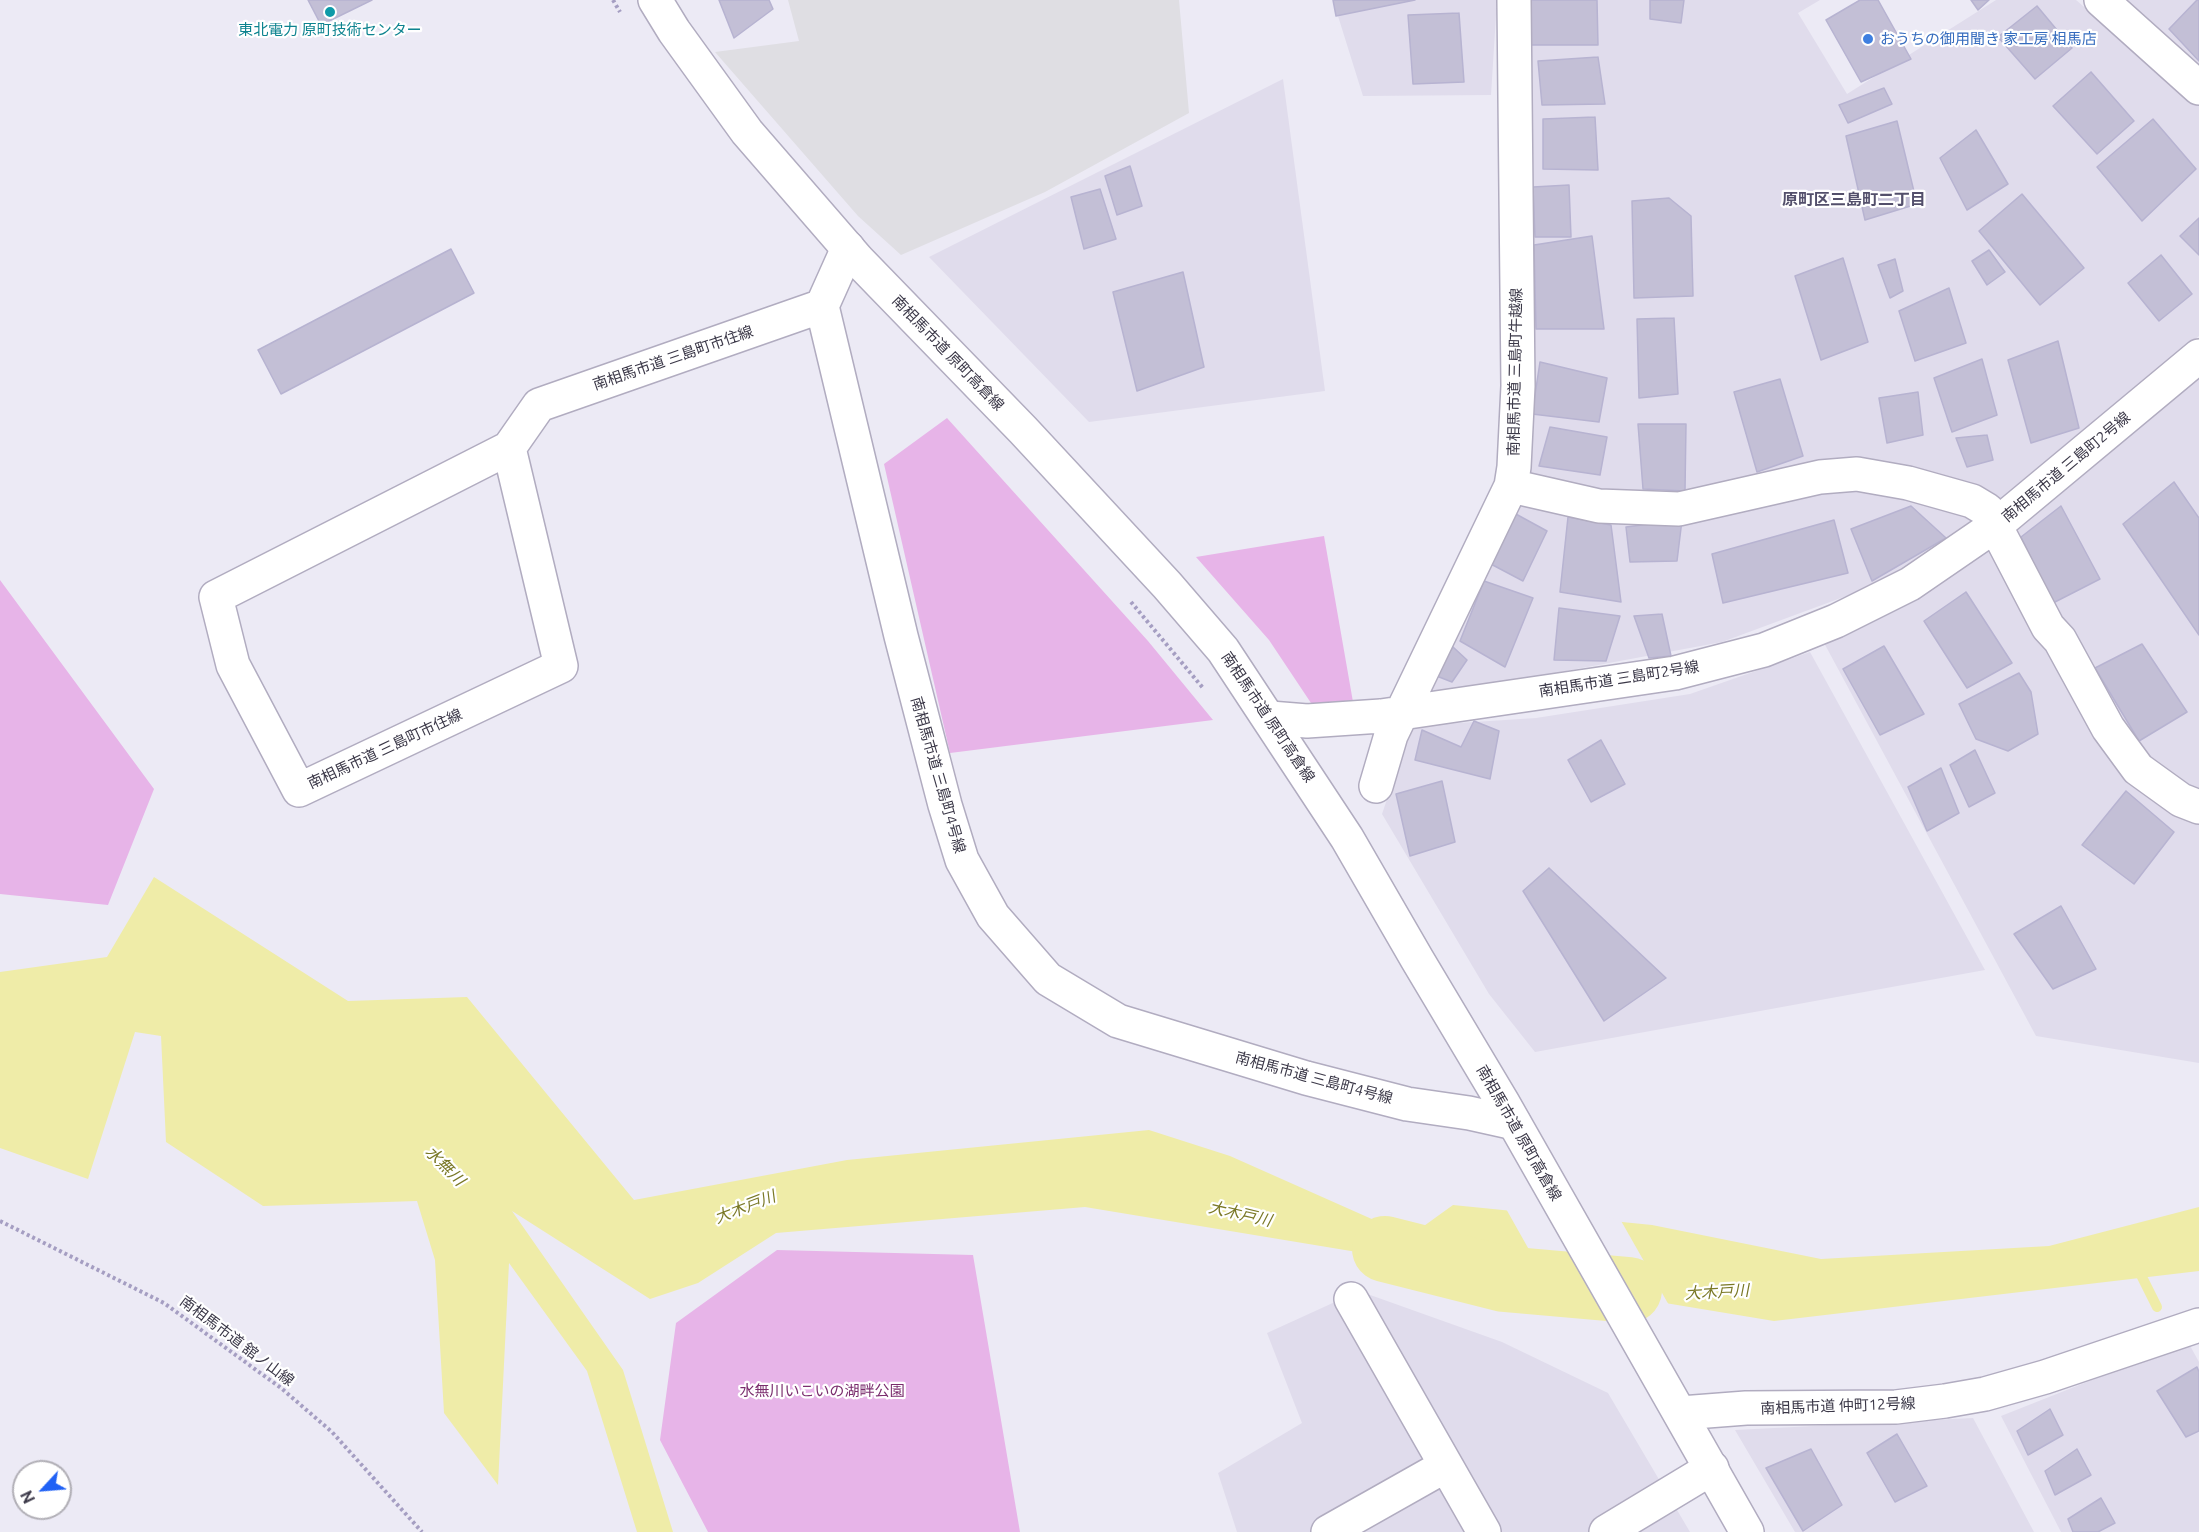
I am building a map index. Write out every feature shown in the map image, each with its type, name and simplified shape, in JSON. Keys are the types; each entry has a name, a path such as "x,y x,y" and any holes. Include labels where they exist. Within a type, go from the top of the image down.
{"street":[{"name":"南相馬市道 原町高倉線","path":"655,0 674,31 747,132 848,248 1023,430 1167,585 1223,650 1347,838 1514,1123 1747,1532"},
{"name":"南相馬市道 三島町牛越線","path":"1376,786 1391,735 1511,486 1518,386 1514,0"},
{"path":"2101,0 2199,88"},
{"path":"822,306 848,248"},
{"name":"南相馬市道 三島町市住線","path":"509,448 561,666 299,790 233,664 216,597 509,448 539,405 822,306"},
{"name":"南相馬市道 三島町4号線","path":"822,306 903,646 945,805 962,860 993,916 1004,930 1048,979 1118,1020 1306,1078 1407,1104 1469,1113 1514,1123"},
{"name":"南相馬市道 三島町2号線","path":"1270,718 1307,721 1403,713 1675,673 1764,650 1836,621 1911,584 1996,525 2196,365"},
{"path":"1511,486 1599,506 1680,509 1820,477 1857,474 1900,481 1972,501 1987,510 2048,627 2060,640 2108,728 2132,761 2138,769 2181,800 2199,807"},
{"path":"1351,1299 1484,1532"},
{"name":"南相馬市道 仲町12号線","path":"1681,1413 1746,1408 1896,1407 1945,1401 1985,1394 2044,1377 2199,1325"},
{"path":"1328,1532 1445,1466"},
{"path":"1606,1532 1712,1468"}],"path":[{"path":"1125,595 1206,692"},
{"name":"南相馬市道 舘ノ山線","path":"0,1221 164,1303 281,1388 332,1432 422,1532"}],"shaded area":[{"path":"788,0 1179,0 1189,113 1045,192 901,255 858,216 715,52 799,41"},
{"path":"1333,0 1497,0 1491,95 1363,96"},
{"path":"1531,0 1820,0 1798,13 1847,94 1996,0 2076,0 2199,106 2199,336 2077,442 1903,575 1722,642 1426,697 1525,472 1524,111"},
{"path":"2119,0 2199,0 2199,75"},
{"path":"1283,79 1325,391 1089,422 929,257"},
{"path":"2199,373 2199,1063 2036,1036 1823,641"},
{"path":"1810,652 1985,970 1535,1052 1489,994 1382,814 1412,726 1536,718 1690,694"},
{"path":"1359,1291 1502,1342 1608,1393 1690,1532 1237,1532 1218,1473 1302,1423 1267,1333"},
{"path":"2188,1342 2199,1362 2199,1532 2061,1532 2001,1416"},
{"path":"1973,1418 2034,1532 1795,1532 1735,1430"}],"green space":[{"path":"947,418 1148,641 1213,720 950,753 884,464"},
{"path":"1324,536 1353,702 1313,706 1269,640 1196,557"},
{"path":"0,580 154,789 108,905 0,894"},
{"name":"水無川いこいの湖畔公園","path":"777,1250 973,1255 1020,1532 708,1532 660,1440 676,1323"}],"water":[{"name":"水無川","path":"154,877 348,1001 467,997 634,1200 847,1160 1149,1130 1230,1156 1410,1236 1453,1205 1652,1225 1821,1259 2049,1246 2199,1207 2199,1271 1774,1321 1085,1207 776,1233 698,1283 650,1299 512,1211 623,1370 673,1532 637,1532 587,1371 509,1263 498,1485 444,1413 435,1260 417,1201 263,1206 166,1142 161,1036 135,1032 88,1179 0,1148 0,972 107,957"}],"pier":[{"path":"1505,1207 1620,1219 1670,1307 1550,1287"}],"building":[{"name":"東北電力 原町技術センター","path":"308,0 372,0 321,25"},
{"path":"719,0 769,0 773,9 734,38"},
{"path":"1333,0 1415,0 1336,16"},
{"path":"1531,0 1597,0 1598,45 1531,45"},
{"path":"1650,0 1684,0 1681,23 1650,19"},
{"name":"おうちの御用聞き 家工房 相馬店","path":"1860,0 1878,0 1911,59 1861,82 1826,20"},
{"path":"1971,0 1989,0 1978,10"},
{"path":"2199,0 2199,61 2169,29"},
{"path":"2037,6 2072,48 2035,79 1998,37"},
{"path":"1459,13 1464,82 1413,84 1408,15"},
{"path":"1598,57 1605,104 1542,105 1538,61"},
{"path":"2091,72 2134,121 2097,154 2053,106"},
{"path":"1884,88 1892,104 1848,123 1839,105"},
{"path":"1595,117 1598,170 1543,169 1543,119"},
{"path":"2153,119 2196,169 2142,221 2097,167"},
{"path":"1897,121 1917,204 1865,220 1846,136"},
{"path":"1976,130 2008,184 1967,210 1940,158"},
{"path":"1130,166 1142,206 1117,215 1105,176"},
{"path":"1569,185 1571,237 1535,237 1533,187"},
{"path":"1100,189 1116,239 1084,249 1071,197"},
{"path":"2022,194 2084,268 2040,305 1979,231"},
{"path":"1669,198 1691,216 1693,296 1634,298 1632,201"},
{"path":"2199,218 2199,255 2180,236"},
{"path":"1592,236 1604,329 1536,329 1534,245"},
{"path":"451,249 474,293 281,394 258,350"},
{"path":"1989,250 2005,272 1987,285 1972,261"},
{"path":"2161,255 2192,294 2159,321 2128,283"},
{"path":"1843,258 1868,342 1821,360 1795,276"},
{"path":"1895,259 1903,291 1890,298 1878,265"},
{"path":"1183,272 1204,367 1137,391 1113,292"},
{"path":"1949,288 1966,343 1915,361 1899,311"},
{"path":"1674,318 1678,394 1639,398 1637,319"},
{"path":"2058,341 2079,428 2031,443 2008,360"},
{"path":"1982,359 1997,415 1952,432 1934,378"},
{"path":"1540,362 1607,378 1599,422 1532,414"},
{"path":"1780,379 1803,456 1757,472 1734,392"},
{"path":"1918,392 1923,435 1887,443 1879,398"},
{"path":"1638,424 1686,424 1685,491 1643,489"},
{"path":"1550,427 1607,437 1600,475 1539,466"},
{"path":"1987,435 1993,460 1967,467 1956,438"},
{"path":"2174,482 2199,518 2199,635 2123,524"},
{"path":"1911,506 1946,538 1872,581 1851,529"},
{"path":"2061,506 2100,579 2053,603 2021,537"},
{"path":"1514,513 1547,531 1523,581 1487,562"},
{"path":"1568,517 1611,525 1621,602 1560,592"},
{"path":"1682,520 1677,561 1630,562 1626,527"},
{"path":"1834,520 1848,573 1723,603 1712,554"},
{"path":"1484,581 1533,598 1505,667 1460,641"},
{"path":"1966,592 2012,663 1967,688 1924,621"},
{"path":"1559,608 1620,616 1606,661 1554,660"},
{"path":"1662,614 1671,656 1649,658 1634,616"},
{"path":"2142,644 2187,712 2139,741 2095,668"},
{"path":"1884,646 1924,714 1880,735 1843,669"},
{"path":"1453,647 1467,660 1452,682 1434,675"},
{"path":"2019,673 2031,692 2038,734 2008,751 1976,739 1959,704"},
{"path":"1474,721 1499,731 1490,779 1415,760 1422,730 1461,747"},
{"path":"1601,740 1625,784 1591,802 1568,760"},
{"path":"1975,750 1995,793 1969,807 1950,765"},
{"path":"1941,768 1959,813 1927,831 1908,787"},
{"path":"1442,781 1455,842 1410,856 1396,794"},
{"path":"2126,791 2174,832 2134,884 2082,845"},
{"path":"1549,868 1666,978 1604,1021 1523,891"},
{"path":"2061,906 2096,969 2053,989 2014,934"},
{"path":"2197,1367 2199,1372 2199,1431 2186,1437 2157,1391"},
{"path":"2050,1409 2063,1435 2028,1455 2017,1431"},
{"path":"1897,1434 1927,1486 1895,1502 1867,1453"},
{"path":"1811,1449 1842,1505 1803,1531 1766,1468"},
{"path":"2077,1449 2091,1475 2055,1495 2045,1471"},
{"path":"2101,1498 2115,1523 2098,1532 2073,1532 2068,1519"}],"waterway":[{"name":"大木戸川","path":"1385,1249 1504,1279 1629,1290"},
{"name":"大木戸川","path":"2137,1267 2157,1307"}],"place":[{"name":"東北電力 原町技術センター","path":"330,12"},
{"name":"おうちの御用聞き 家工房 相馬店","path":"1868,39"}],"district":[{"name":"原町区三島町二丁目","path":"1854,200"}]}
